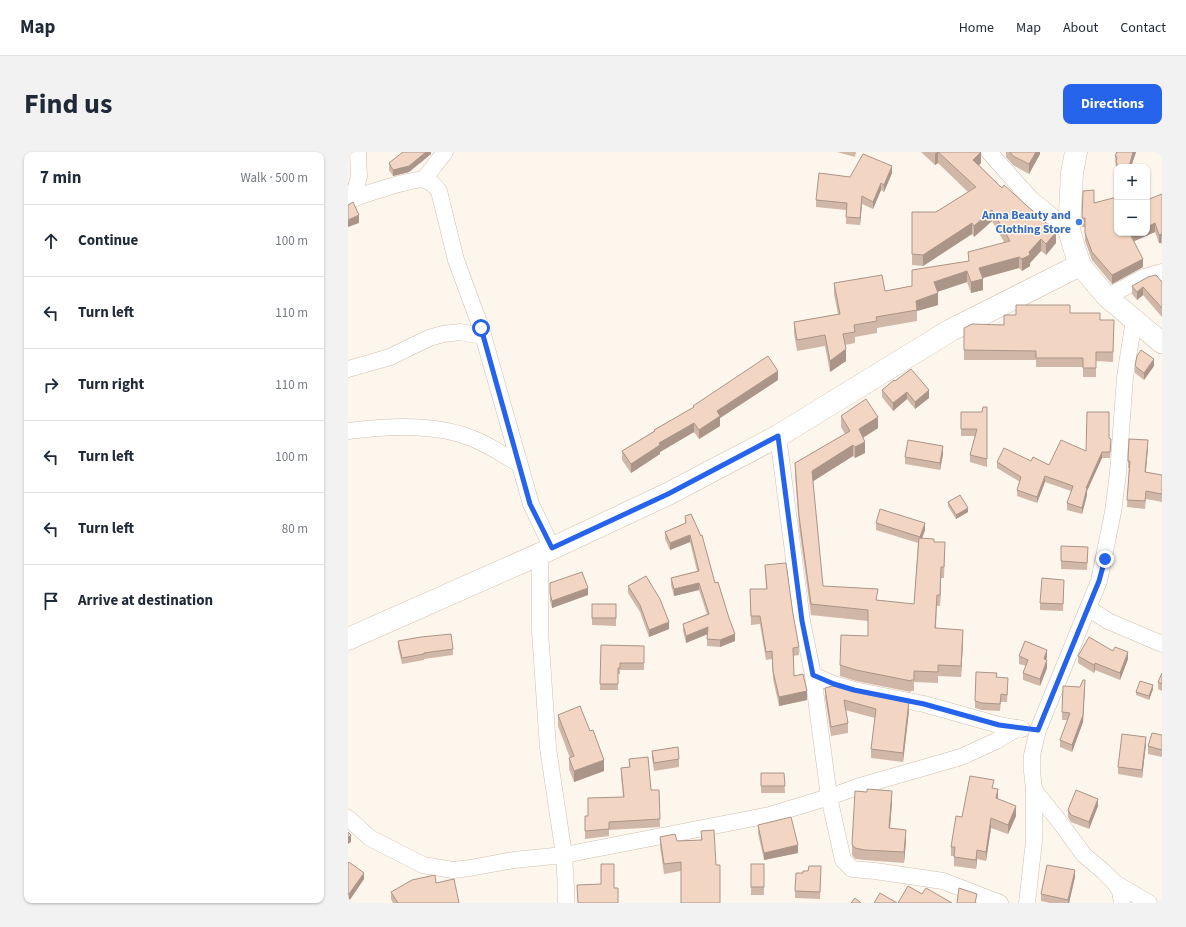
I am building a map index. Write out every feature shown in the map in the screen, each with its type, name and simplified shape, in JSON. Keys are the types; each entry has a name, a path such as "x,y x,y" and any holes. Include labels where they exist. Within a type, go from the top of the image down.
{"main road":[{"path":"348,639 546,551 668,494 778,436 951,330 1080,265 1069,230 1072,173 1076,152"}],"street":[{"path":"350,200 359,176 358,152"},
{"path":"424,179 445,152"},
{"path":"989,152 1031,199 1069,230"},
{"path":"350,200 412,181 424,179 433,183 440,191 456,260 483,336 530,504 546,551 540,631 548,748 564,855 566,903"},
{"path":"1080,265 1107,297 1162,343"},
{"path":"1107,297 1144,277 1162,272"},
{"path":"1026,903 1034,840 1032,755 1038,730 1099,581 1113,512 1118,473 1125,377 1134,320"},
{"path":"348,369 390,357 429,338 443,334 460,332 483,336"},
{"path":"348,431 396,426 442,430 476,440 519,464"},
{"path":"778,436 802,621 813,675 830,797 843,860 852,869 943,881 1000,903"},
{"path":"1088,608 1108,621 1162,644"},
{"path":"813,675 834,684 924,704 999,725 1038,730"},
{"path":"348,818 370,838 391,850 423,865 453,870 514,860 564,855 770,815 830,797 860,786 961,757 996,741 1018,728"},
{"path":"1034,790 1059,821 1084,856 1115,883 1120,891 1122,903"},
{"path":"1115,883 1149,903"}],"building":[{"path":"403,152 426,152 409,166 393,170 389,163"},
{"path":"938,152 981,152 973,160 1002,188 1004,185 1056,232 1046,244 1041,239 1029,252 1030,255 1022,259 1019,257 979,268 983,279 971,282 967,271 934,282 938,293 916,301 917,310 876,317 877,321 854,325 855,332 843,334 846,349 830,361 825,335 797,340 794,322 840,314 834,283 882,275 885,291 912,286 912,270 969,261 968,252 1010,241 992,210 974,226 972,223 923,255 912,254 912,212 936,212 976,187"},
{"path":"1010,152 1036,152 1029,164 1013,156"},
{"path":"1117,152 1133,152 1130,164 1117,164 1117,157 1115,156"},
{"path":"863,154 892,166 884,185 881,183 873,202 862,196 860,218 846,217 847,203 816,200 819,173 850,177"},
{"path":"1094,190 1094,203 1114,198 1114,236 1131,236 1143,259 1112,275 1092,252 1085,233 1085,218 1082,218 1083,191"},
{"path":"1162,194 1162,236 1161,234 1159,235 1155,223 1150,226 1150,199"},
{"path":"353,202 359,215 348,220 348,205"},
{"path":"1156,275 1162,282 1162,308 1143,287 1137,292 1132,286 1148,277"},
{"path":"1016,305 1070,305 1070,313 1100,313 1100,320 1114,320 1113,352 1096,352 1096,368 1083,368 1083,358 1036,358 1036,351 964,350 964,328 972,324 1004,325 1004,315 1016,315"},
{"path":"1141,350 1154,359 1144,373 1135,366 1137,356"},
{"path":"768,356 778,371 717,411 720,416 699,430 694,423 659,443 660,445 631,464 622,451 655,431 654,430 694,407 693,406"},
{"path":"911,369 929,390 915,402 907,392 893,403 882,390"},
{"path":"866,399 878,417 859,429 865,442 855,447 853,445 812,471 823,586 878,589 876,600 914,604 919,538 934,539 934,542 945,542 944,567 941,567 940,595 937,595 935,628 963,630 961,666 938,665 938,672 914,671 914,680 911,681 856,670 840,665 841,635 868,636 868,610 811,604 799,516 795,463 850,431 841,416"},
{"path":"983,407 987,407 987,459 970,455 977,429 961,429 961,412 982,412"},
{"path":"1087,412 1109,412 1109,438 1111,439 1110,452 1102,452 1086,488 1082,508 1067,503 1073,486 1045,476 1037,497 1017,490 1021,477 997,462 1004,448 1031,461 1033,457 1049,465 1061,440 1086,451"},
{"path":"1129,439 1148,440 1145,472 1162,475 1162,494 1146,491 1145,501 1127,500 1130,461 1128,461"},
{"path":"908,440 943,446 940,463 905,457"},
{"path":"960,495 968,508 956,515 948,502"},
{"path":"880,509 925,523 920,537 876,523"},
{"path":"691,514 701,536 702,535 715,583 718,582 735,634 720,640 707,639 708,627 686,636 683,624 709,614 699,583 674,589 671,578 699,571 690,535 670,543 665,532 686,523 685,516"},
{"path":"1061,546 1088,547 1087,563 1061,561"},
{"path":"786,563 799,647 793,648 794,676 803,674 807,691 779,697 773,671 772,651 766,652 760,616 751,616 750,589 767,589 765,565"},
{"path":"582,572 588,588 552,601 550,583"},
{"path":"646,576 660,599 669,622 649,630 640,605 628,586"},
{"path":"1042,578 1064,580 1063,604 1040,603"},
{"path":"592,604 616,604 616,618 592,618"},
{"path":"451,634 453,649 402,658 398,641"},
{"path":"1089,637 1113,651 1115,647 1128,652 1120,673 1095,663 1094,665 1078,656"},
{"path":"1025,641 1047,650 1044,659 1047,660 1040,679 1023,673 1028,660 1019,656"},
{"path":"601,645 644,646 644,663 620,663 620,668 618,668 618,684 600,684"},
{"path":"976,672 997,673 996,677 1008,678 1007,695 1001,694 1000,704 975,701"},
{"path":"1162,673 1162,684 1158,682"},
{"path":"1083,680 1085,680 1083,715 1072,745 1060,740 1070,713 1062,712 1063,686 1080,687"},
{"path":"1140,681 1153,685 1149,696 1136,692"},
{"path":"837,685 852,690 909,701 903,753 871,749 876,709 844,700 848,723 831,727 825,688"},
{"path":"580,706 590,731 593,730 604,760 574,771 569,758 574,756 558,715"},
{"path":"1152,733 1162,735 1162,750 1148,746"},
{"path":"1122,734 1146,737 1142,770 1118,767"},
{"path":"678,747 679,759 654,763 652,751"},
{"path":"648,757 651,790 659,790 660,819 609,822 609,829 585,831 585,816 588,816 588,798 624,797 621,768 630,767 629,759"},
{"path":"761,773 784,773 785,786 761,786"},
{"path":"970,776 994,780 992,788 998,789 996,798 1016,806 1008,825 991,818 986,852 977,850 976,860 954,857 955,847 951,847 956,816 962,817"},
{"path":"867,789 892,791 889,828 906,830 904,852 865,850 855,848 852,844 855,791 867,792"},
{"path":"1076,790 1098,799 1089,822 1071,815 1068,810"},
{"path":"791,817 798,845 764,853 758,825"},
{"path":"714,830 716,865 720,865 720,903 681,903 681,862 664,864 660,837 675,834 677,841 702,840 701,831"},
{"path":"349,862 364,873 348,894 348,863"},
{"path":"601,864 614,864 614,888 618,888 618,903 578,903 577,885 601,884"},
{"path":"751,864 764,864 764,887 751,887"},
{"path":"1047,865 1075,870 1068,900 1041,894"},
{"path":"809,866 821,866 820,892 795,891 796,873 808,871"},
{"path":"435,875 436,883 454,879 459,903 398,903 391,892 412,880"},
{"path":"908,886 922,894 926,888 952,903 898,903"},
{"path":"959,888 977,894 975,903 957,903"},
{"path":"880,893 897,903 874,903"},
{"path":"855,898 861,903 851,903"}],"place":[{"name":"Anna Beauty and Clothing Store","path":"1079,222"}],"route":[{"path":"481,328 530,504 552,548 668,494 778,436 802,621 813,675 834,684 854,690 924,704 999,725 1038,730 1099,581 1105,559"}]}
